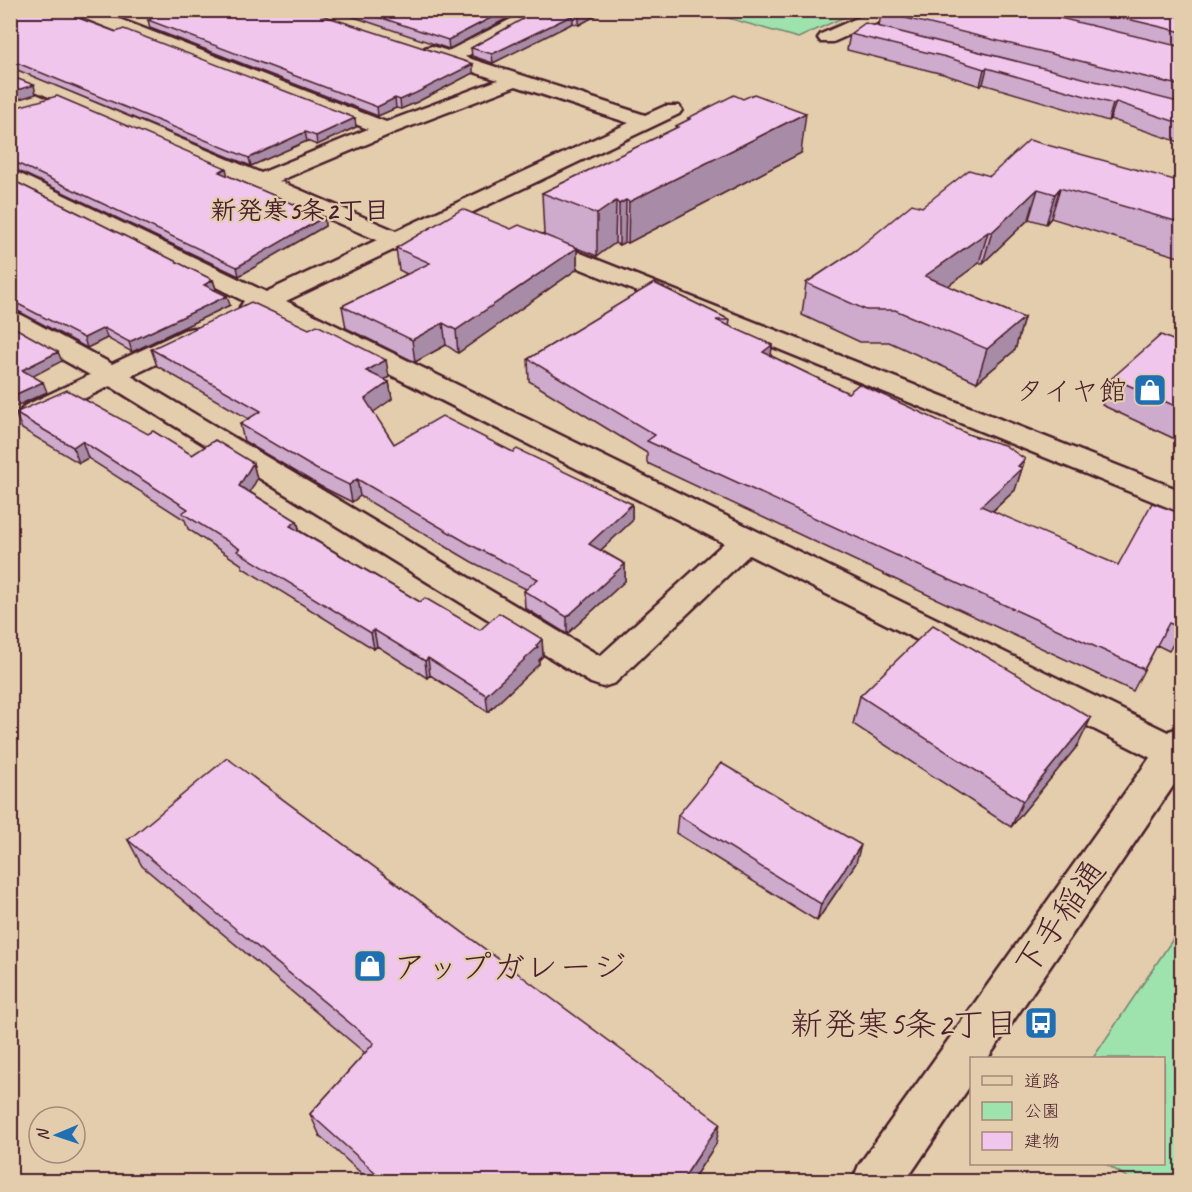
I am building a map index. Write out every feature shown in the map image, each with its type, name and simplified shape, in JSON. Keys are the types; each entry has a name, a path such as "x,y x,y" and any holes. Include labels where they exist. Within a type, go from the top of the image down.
{"street":[{"path":"79,10 386,129"},
{"path":"449,58 543,10"},
{"path":"827,38 891,10"},
{"path":"850,28 884,37"},
{"path":"416,47 647,122"},
{"path":"10,73 395,240"},
{"path":"261,181 386,129 514,80"},
{"path":"31,105 61,95"},
{"path":"19,419 672,110"},
{"path":"10,175 745,541 1178,747"},
{"path":"459,212 1182,503"},
{"path":"10,319 111,375 603,674 745,541"},
{"name":"下手稲通","path":"876,1182 1178,747"}],"green space":[{"path":"710,10 836,10 851,14 798,38 707,12"},
{"path":"1181,927 1181,1181 1133,1181 1108,1165 1165,1165 1165,1057 1094,1057"}],"building":[{"path":"10,10 57,10 116,32 124,29 355,118 316,136 305,132 249,158 10,60"},
{"path":"173,10 306,10 473,64 416,93 400,100 395,98 377,107 148,20"},
{"path":"358,10 506,10 448,40"},
{"path":"539,10 590,10 579,16 573,15 492,54 471,48"},
{"path":"884,10 1026,10 1182,47 1182,86 881,12"},
{"path":"1090,10 1182,10 1182,15 1178,17 1182,18 1182,32"},
{"path":"865,23 1182,103 1182,124 1116,102 1113,104 946,57 850,34"},
{"path":"10,76 34,85 10,92"},
{"path":"754,94 806,113 629,202 626,200 619,204 616,201 597,214 542,193 678,127 676,126 690,119 688,118 734,95 743,99"},
{"path":"57,96 226,168 219,172 324,217 237,267 10,160 10,109"},
{"path":"1029,140 1182,182 1182,223 1060,188 1055,194 1038,189 992,232 988,232 925,276 1024,318 987,349 895,310 866,310 806,283 856,250 912,204 922,207 969,170 990,176"},
{"path":"10,179 213,280 204,285 227,296 129,342 104,328 84,338 10,301"},
{"path":"462,209 511,229 519,225 577,248 456,330 443,323 412,340 342,306 430,263 396,248"},
{"path":"654,283 730,320 716,320 772,345 763,352 848,393 859,384 970,435 1004,445 1025,459 1018,466 1022,468 981,506 1118,565 1152,503 1182,514 1181,628 1169,623 1144,669 647,441 655,435 528,359"},
{"path":"251,302 309,329 317,325 386,360 366,371 389,382 365,399 394,444 442,416 513,452 517,449 632,504 589,544 625,564 567,617 524,591 538,579 471,545 357,479 349,485 316,469 240,424 261,411 151,349"},
{"path":"10,325 58,352 22,370 43,382 10,397"},
{"path":"1161,335 1182,344 1182,409 1112,378"},
{"path":"67,390 148,434 153,431 192,455 215,440 253,463 239,486 297,521 290,526 420,602 425,598 480,630 499,613 542,639 536,646 538,647 486,695 428,658 425,661 374,630 371,633 237,551 240,549 182,513 188,509 82,441 73,447 15,413"},
{"path":"933,625 1091,718 1023,801 860,696"},
{"name":"アップガレージ","path":"227,758 720,1123 681,1182 386,1182 310,1114 374,1043 128,840"},
{"path":"721,763 861,845 821,904 678,815"}],"place":[{"name":"タイヤ館","path":"1150,390"},
{"name":"アップガレージ","path":"370,966"},
{"name":"新発寒5条2丁目","path":"1041,1023"}],"district":[{"name":"新発寒5条2丁目","path":"300,210"}]}
